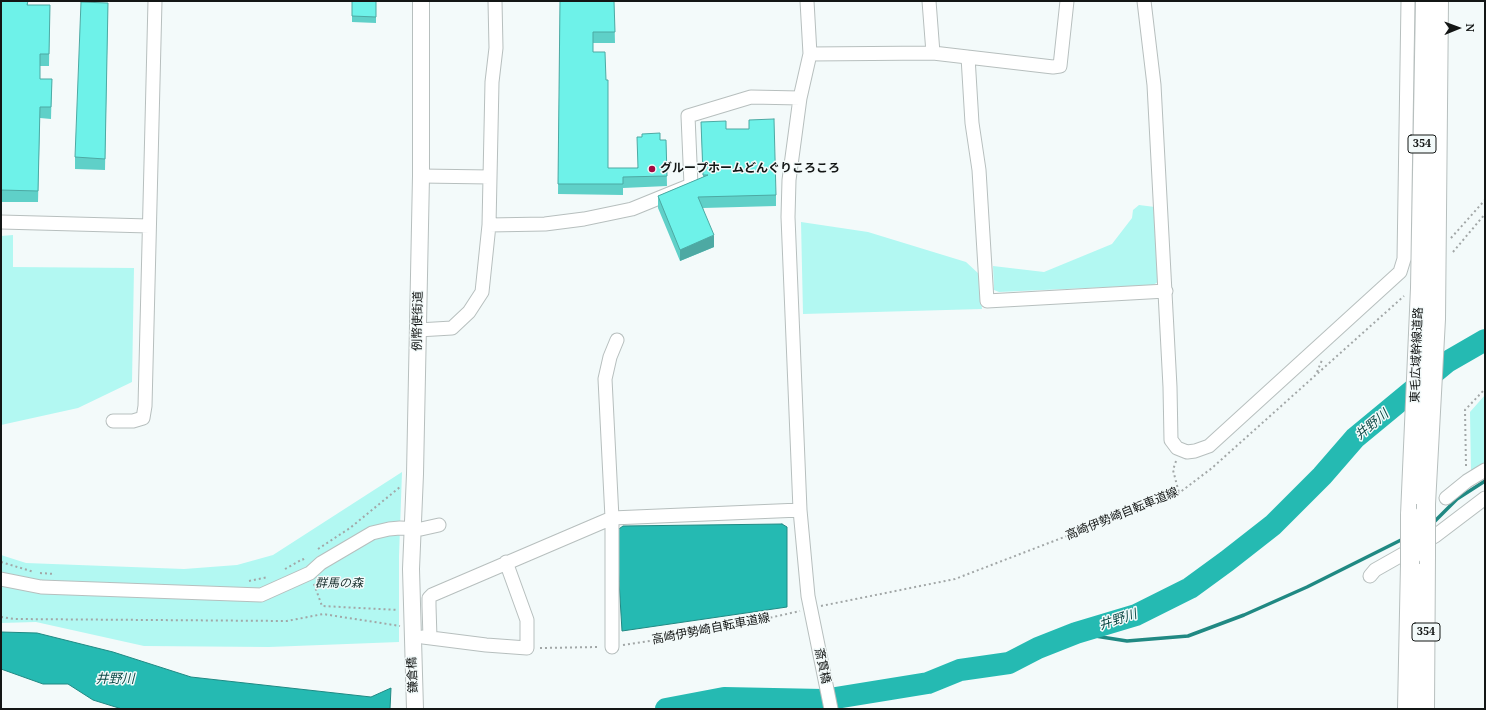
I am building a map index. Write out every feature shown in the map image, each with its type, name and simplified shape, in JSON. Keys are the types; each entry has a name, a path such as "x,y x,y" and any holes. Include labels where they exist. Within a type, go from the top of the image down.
{"highway":[{"name":"東毛広域幹線道路","path":"1407,709 1410,515 1413,450 1413,291 1425,1"},
{"name":"東毛広域幹線道路","path":"1425,709 1426,504 1434,359 1439,1"}],"main road":[{"name":"例幣使街道","path":"415,635 411,569 415,474 421,176 420,1"},
{"name":"鎌倉橋","path":"415,635 415,709"}],"street":[{"path":"112,421 133,421 142,418 145,406 155,1"},
{"path":"418,330 452,328 469,312 482,292 489,225 492,82 496,48 495,1"},
{"name":"斎貫橋","path":"807,1 810,54 800,98 789,180 788,217 800,510 808,596 832,709"},
{"path":"929,1 933,53"},
{"path":"810,54 933,53 1053,67 1060,66 1067,1"},
{"path":"1144,1 1154,85 1166,292 1171,440 1177,448 1187,452 1209,446 1400,272 1404,259 1408,1"},
{"path":"968,57 972,123 980,170 987,301 1166,292"},
{"path":"489,225 545,224 584,219 632,209 691,185 688,116 751,97 800,98"},
{"path":"421,176 490,177"},
{"path":"1,222 150,226"},
{"path":"615,646 612,518 605,379 610,357 617,340"},
{"path":"1446,498 1467,481 1485,470"},
{"path":"1370,576 1375,570 1435,536 1485,498"},
{"path":"506,562 527,620 526,648 486,645 415,635 432,594 506,562 612,518 800,510"},
{"path":"1,579 41,587 261,595 310,573 321,563 372,533 389,529 421,529 439,525"}],"path":[{"path":"1450,240 1485,200"},
{"path":"1453,252 1485,214"},
{"name":"高崎伊勢崎自転車道線","path":"822,606 954,579 1179,493 1212,468 1413,291"},
{"path":"1467,481 1466,410 1485,389"},
{"path":"1173,470 1179,493"},
{"path":"317,550 350,528 415,474"},
{"path":"303,559 307,557"},
{"name":"高崎伊勢崎自転車道線","path":"526,648 615,646 702,633 802,610"},
{"path":"1,617 14,619 287,621 323,614 415,635"}],"green space":[{"path":"1139,205 1155,207 1158,282 1153,285 999,292 994,290 993,266 1044,272 1112,244 1132,218 1133,210"},
{"path":"801,222 868,232 966,262 979,274 982,309 803,314"},
{"path":"13,235 13,267 134,268 132,382 78,408 1,425 1,236"},
{"path":"1485,395 1485,466 1471,471 1470,412"},
{"name":"群馬の森","path":"402,472 399,556 399,642 269,647 144,646 36,622 1,623 1,555 26,563 184,569 237,565 273,555"}],"water":[{"path":"782,524 787,527 787,607 622,631 616,531 623,526"},
{"name":"井野川","path":"1,632 37,633 113,652 191,677 371,697 391,688 390,709 122,709 93,700 68,684 43,684 1,669"}],"building":[{"path":"1,1 28,1 27,5 50,5 49,54 40,54 40,79 52,79 51,107 40,107 38,191 1,190"},
{"path":"352,1 376,1 376,17 352,16"},
{"path":"560,1 614,1 615,32 593,32 593,52 605,52 606,80 608,80 608,168 638,168 637,137 642,137 642,134 660,133 660,140 666,140 667,176 623,177 623,184 558,184"},
{"path":"81,2 108,3 105,159 75,157"},
{"path":"774,119 776,195 698,197 714,235 680,250 658,196 708,175 703,175 701,122 726,121 726,129 749,129 749,120"}],"waterway":[{"name":"井野川","path":"666,709 724,698 823,700 928,683 960,670 1009,663 1038,648 1076,633 1136,615 1190,588 1273,525 1322,476 1355,438 1447,362 1485,340"},
{"path":"1432,524 1457,499 1485,481"},
{"path":"1076,633 1127,641 1188,636 1244,615 1307,587 1405,538"}],"place":[{"name":"グループホームどんぐりころころ","path":"652,169"}]}
